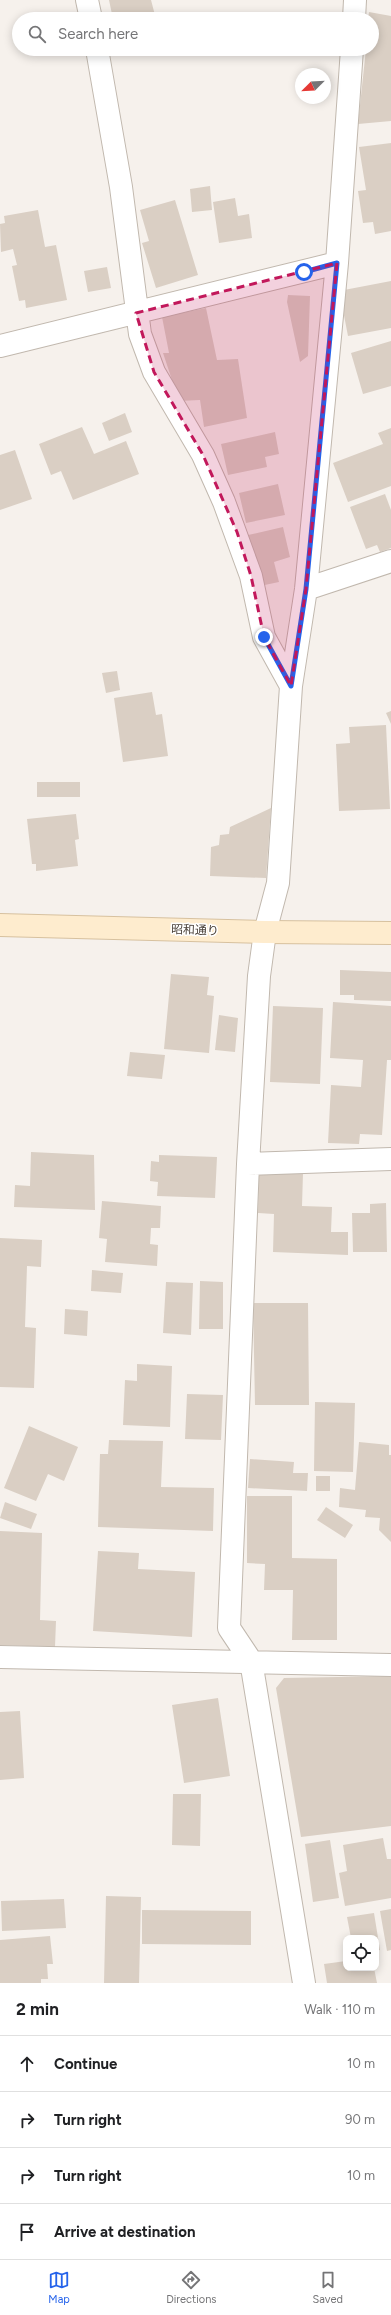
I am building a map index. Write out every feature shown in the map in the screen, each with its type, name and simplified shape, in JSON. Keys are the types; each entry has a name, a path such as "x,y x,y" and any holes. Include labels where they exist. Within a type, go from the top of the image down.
{"street":[{"path":"87,0 90,12"},
{"path":"354,12 355,0"},
{"path":"98,56 121,187 136,313 140,334 154,372 203,455 237,532 251,576 264,637 291,686"},
{"path":"304,1983 251,1661 229,1628 248,1164 259,976 265,932 278,883 291,686 306,589 337,263 352,56"},
{"path":"0,346 337,263"},
{"path":"306,589 391,561"},
{"name":"昭和通り","path":"0,925 265,932 391,933"},
{"path":"248,1164 391,1159"},
{"path":"0,1657 391,1665"}],"highlighted area":[{"path":"337,263 306,589 291,686 264,637 251,576 237,532 203,455 154,372 136,313"}],"building":[{"path":"109,0 151,0 154,12 112,12"},
{"path":"379,14 391,16 391,121 358,124 365,56 379,56"},
{"path":"391,143 391,231 375,234 373,222 363,223 358,191 366,190 359,147"},
{"path":"210,186 212,210 192,212 190,189"},
{"path":"235,198 238,216 249,214 252,238 219,243 213,202"},
{"path":"175,200 198,275 156,288 142,243 149,241 140,210"},
{"path":"38,210 45,247 56,245 67,300 26,308 25,300 19,301 12,266 17,265 13,249 1,252 0,224 5,223 4,216"},
{"path":"107,267 111,288 88,292 84,271"},
{"path":"391,281 391,328 348,336 341,300 345,299 344,290"},
{"path":"288,295 310,296 308,356 300,362 287,302"},
{"path":"206,308 217,360 238,359 247,418 204,427 200,400 179,401 163,353 169,353 162,317"},
{"path":"391,341 391,386 363,394 351,353"},
{"path":"125,413 132,432 109,441 102,423"},
{"path":"82,427 94,454 126,441 139,474 73,500 61,471 51,475 39,444"},
{"path":"391,428 391,486 348,502 333,463 383,444 378,433"},
{"path":"275,432 279,454 265,457 267,467 228,475 221,444"},
{"path":"15,450 32,499 0,510 0,455"},
{"path":"278,484 285,515 246,523 239,493"},
{"path":"385,494 391,510 391,548 380,552 377,545 366,549 350,507"},
{"path":"283,527 290,557 274,562 279,582 260,586 248,535"},
{"path":"117,671 120,690 106,693 102,673"},
{"path":"152,692 156,715 162,714 168,756 123,762 114,698"},
{"path":"391,711 391,724 386,713"},
{"path":"386,725 390,809 339,811 336,744 350,743 349,727"},
{"path":"37,782 80,782 80,797 37,797"},
{"path":"271,808 266,878 210,876 211,847 219,845 220,835 229,834 230,827"},
{"path":"76,814 79,839 75,840 78,866 36,871 36,864 32,864 27,819"},
{"path":"340,970 391,972 391,1001 354,1000 354,995 340,995"},
{"path":"171,974 209,977 207,995 214,996 209,1053 164,1049"},
{"path":"333,1002 391,1006 391,1060 387,1060 382,1135 360,1134 359,1144 328,1143 331,1085 361,1087 363,1060 330,1058"},
{"path":"273,1006 323,1008 320,1084 270,1082"},
{"path":"219,1015 238,1018 235,1052 215,1050"},
{"path":"130,1052 165,1055 162,1079 127,1076"},
{"path":"31,1152 94,1155 95,1210 14,1207 15,1185 30,1186"},
{"path":"159,1155 217,1157 215,1198 157,1196 158,1182 150,1181 151,1161 159,1162"},
{"path":"259,1171 303,1173 302,1206 332,1207 331,1232 348,1232 348,1255 273,1252 274,1214 258,1213"},
{"path":"102,1201 161,1206 160,1228 151,1228 150,1244 158,1245 157,1266 105,1262 107,1239 99,1238"},
{"path":"386,1203 387,1252 353,1252 352,1213 370,1213 370,1204"},
{"path":"0,1238 42,1240 41,1267 27,1266 25,1327 36,1328 34,1388 0,1387"},
{"path":"92,1270 123,1273 121,1293 91,1291"},
{"path":"200,1281 223,1282 223,1329 199,1329"},
{"path":"166,1282 193,1283 191,1335 163,1333"},
{"path":"253,1303 308,1303 309,1405 255,1405"},
{"path":"65,1309 88,1311 87,1336 64,1334"},
{"path":"137,1364 172,1366 170,1427 123,1425 125,1380 137,1381"},
{"path":"187,1394 223,1395 221,1440 185,1439"},
{"path":"315,1402 355,1403 353,1472 314,1471"},
{"path":"29,1426 78,1447 64,1481 48,1474 36,1501 4,1488"},
{"path":"109,1440 163,1441 161,1487 214,1488 213,1531 98,1527 100,1454 108,1454"},
{"path":"359,1442 389,1445 389,1455 391,1455 391,1542 379,1530 380,1518 365,1517 366,1510 339,1507 340,1488 355,1490"},
{"path":"250,1459 294,1462 293,1473 308,1473 307,1491 248,1488"},
{"path":"316,1476 330,1476 330,1491 316,1491"},
{"path":"247,1496 292,1496 292,1558 337,1559 337,1640 292,1640 293,1590 264,1590 265,1564 247,1563"},
{"path":"5,1502 37,1514 31,1529 0,1518"},
{"path":"326,1507 353,1525 345,1538 317,1520"},
{"path":"0,1531 42,1533 40,1620 56,1621 55,1647 0,1645"},
{"path":"98,1551 139,1553 138,1569 195,1572 192,1637 93,1631"},
{"path":"391,1676 391,1826 301,1837 276,1688 284,1678"},
{"path":"218,1698 230,1776 184,1783 172,1705"},
{"path":"20,1711 24,1778 0,1780 0,1712"},
{"path":"173,1794 201,1794 200,1846 172,1845"},
{"path":"383,1838 387,1859 391,1859 391,1898 345,1906 339,1873 347,1871 343,1845"},
{"path":"330,1840 339,1898 313,1902 305,1844"},
{"path":"106,1896 141,1897 139,1983 104,1983"},
{"path":"64,1899 66,1928 2,1931 1,1901"},
{"path":"391,1909 391,1950 387,1951 380,1911"},
{"path":"142,1910 251,1911 251,1945 142,1944"},
{"path":"374,1913 378,1935 350,1935 347,1917"},
{"path":"50,1936 53,1964 47,1964 48,1979 41,1979 41,1983 0,1983 0,1940"},
{"path":"343,1961 343,1971 375,1971 377,1983 327,1983 324,1964"}],"route":[{"path":"264,637 291,686 306,589 337,263 304,272"}]}
